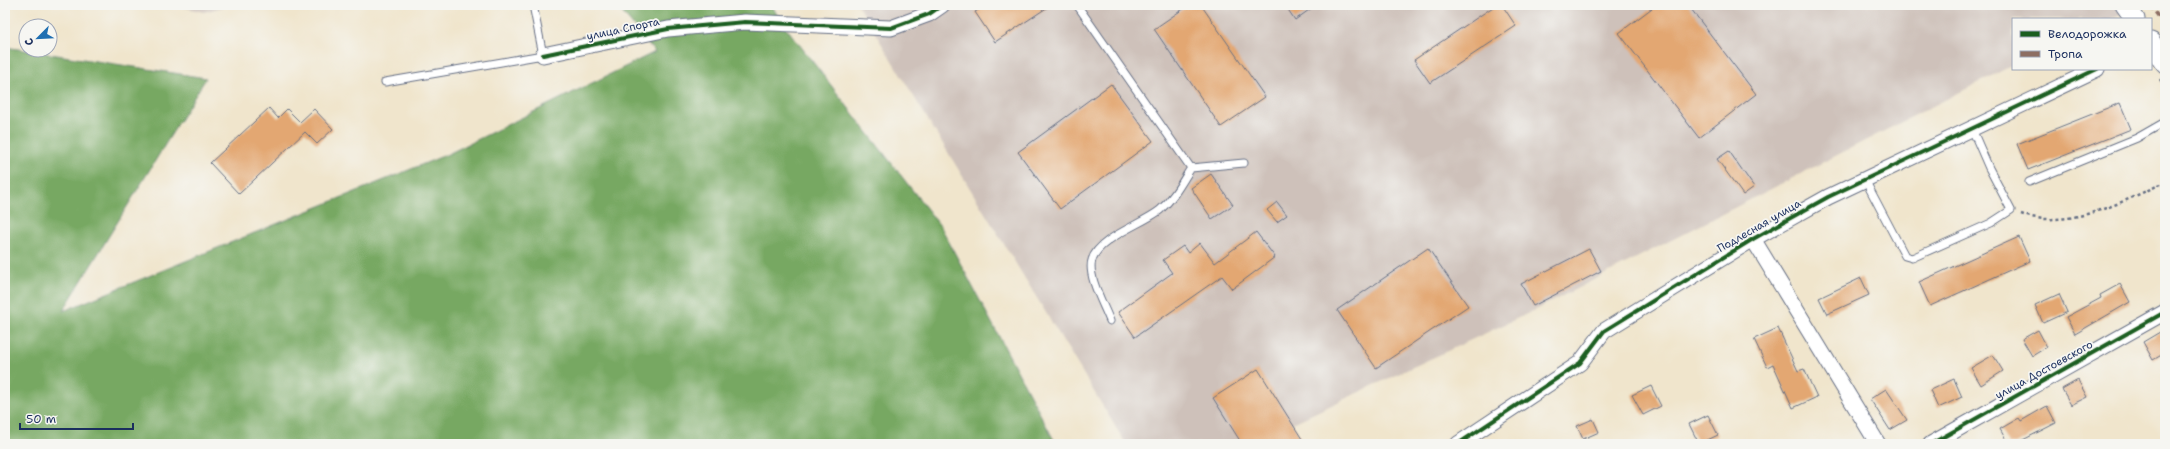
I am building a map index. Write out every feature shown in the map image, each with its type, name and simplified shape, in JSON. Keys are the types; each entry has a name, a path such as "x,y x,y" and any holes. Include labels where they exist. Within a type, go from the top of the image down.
{"street":[{"name":"улица Спорта","path":"543,56 668,29 745,22 891,28 929,14 942,5"},
{"path":"2125,5 2134,18"},
{"path":"2152,44 2165,63"},
{"name":"Подлесная улица","path":"1458,444 1580,363 1604,331 1753,239 1828,197 2095,70"},
{"path":"1753,239 1878,444"},
{"name":"улица Достоевского","path":"1931,444 2165,312"}],"lane":[{"path":"533,5 543,56"},
{"path":"1077,5 1191,168"},
{"name":"улица Спорта","path":"385,82 543,56"},
{"path":"2029,182 2136,138 2165,122"},
{"path":"1865,180 1905,256 1912,258 1990,223 2011,210 1989,168 1972,128"},
{"path":"1191,168 1244,163"},
{"path":"1110,321 1091,275 1092,260 1101,246 1160,210 1174,196 1191,168"}],"path":[{"path":"2011,210 2033,218 2054,220 2098,210 2165,182"}],"shaded area":[{"path":"174,5 230,5 204,12"},
{"path":"858,5 2139,5 2112,18 2012,18 2012,66 1531,312 1248,444 1126,444"}],"green space":[{"path":"616,5 772,5 778,17 941,227 1056,444 5,444 5,47 18,49 18,58 58,58 58,55 206,78 63,311 448,154 655,52"}],"building":[{"path":"986,5 1051,5 995,42 975,12"},
{"path":"1189,5 1201,5 1265,97 1221,127 1154,29"},
{"path":"1285,5 1316,5 1295,20"},
{"path":"1496,5 1502,5 1516,26 1430,83 1414,60"},
{"path":"1656,5 1688,5 1756,94 1699,138 1619,33"},
{"path":"1111,84 1153,141 1060,209 1018,152"},
{"path":"2120,103 2131,129 2028,170 2017,144"},
{"path":"269,108 278,118 287,109 300,122 314,109 333,129 317,144 305,132 239,194 210,163"},
{"path":"1729,151 1754,187 1743,195 1717,159"},
{"path":"1211,174 1233,205 1212,219 1191,188"},
{"path":"1277,202 1287,215 1277,222 1267,210"},
{"path":"1256,232 1275,257 1232,289 1222,276 1135,337 1118,312 1172,273 1163,260 1183,246 1188,253 1200,243 1215,263"},
{"path":"2019,237 2030,261 1930,306 1919,282"},
{"path":"1428,248 1468,306 1376,368 1337,310"},
{"path":"1589,249 1601,271 1533,306 1521,284"},
{"path":"1861,278 1869,295 1827,314 1819,298"},
{"path":"2120,284 2130,302 2075,334 2066,317 2101,298 2100,295"},
{"path":"2059,294 2067,312 2043,323 2035,305"},
{"path":"1778,328 1798,371 1804,369 1817,397 1793,408 1773,364 1767,367 1754,339"},
{"path":"2165,329 2165,353 2153,360 2143,342"},
{"path":"2038,330 2047,347 2032,356 2022,339"},
{"path":"1993,355 2003,371 1981,385 1971,368"},
{"path":"1258,369 1302,439 1294,444 1242,444 1213,398"},
{"path":"1954,379 1962,397 1938,408 1930,390"},
{"path":"2078,380 2087,397 2071,405 2062,389"},
{"path":"1651,386 1661,406 1643,415 1632,395"},
{"path":"1886,389 1907,420 1890,430 1870,399"},
{"path":"2047,406 2056,423 2015,444 2008,444 2000,429 2019,418 2021,421"},
{"path":"1708,415 1718,435 1699,444 1689,424"},
{"path":"1593,419 1599,432 1583,439 1577,426"}],"marked path":[{"path":"2150,5 2165,26"}],"cycle path":[{"path":"543,55 668,29 745,22 891,28 929,14 942,5"},
{"path":"1458,444 1580,363 1604,331 1753,239 1828,197 2095,70"},
{"path":"1931,444 2165,312"}]}
